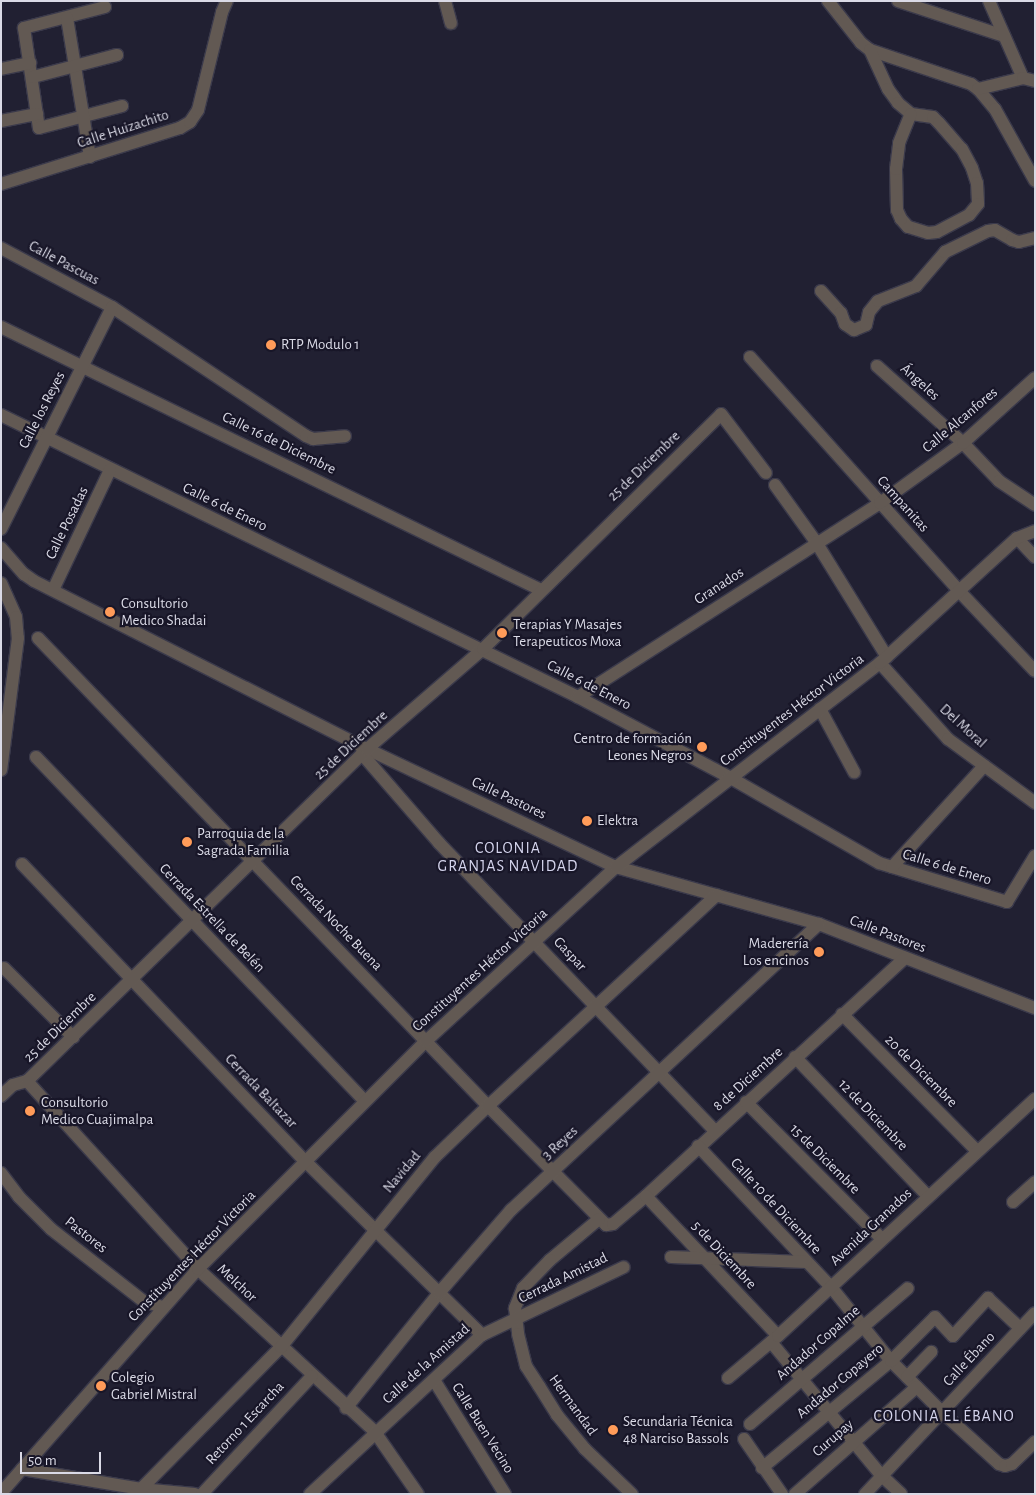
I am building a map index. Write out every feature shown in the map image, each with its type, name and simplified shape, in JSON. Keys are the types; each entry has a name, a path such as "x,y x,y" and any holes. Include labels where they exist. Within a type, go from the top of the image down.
{"street":[{"name":"Calle Huizachito","path":"1,184 180,128 190,122 198,110 222,12 227,1"},
{"path":"445,1 452,23"},
{"path":"828,1 861,43 870,50 972,84 978,89 995,108 1035,181"},
{"path":"898,1 1004,36"},
{"path":"978,89 1029,79 1004,36 989,1"},
{"path":"104,7 24,28 39,128 122,106"},
{"path":"72,16 75,66 90,157"},
{"path":"870,50 892,96 911,114 933,117 946,129 962,149 972,168 977,183 978,204 969,215 937,232 928,233 908,227 900,218 897,210 896,169 899,143 911,114"},
{"path":"32,77 117,55"},
{"path":"1,69 30,63"},
{"path":"1,121 37,114"},
{"path":"821,291 841,313 845,324 854,330 866,325 869,312 878,301 916,286 945,252 988,231 995,230 1019,242 1035,238"},
{"name":"Calle Pascuas","path":"1,248 112,307 306,436 313,439 344,436"},
{"name":"Calle los Reyes","path":"1,529 112,307"},
{"name":"Calle 16 de Diciembre","path":"1,327 83,365 541,590"},
{"name":"Campanitas","path":"750,358 959,591 1035,671"},
{"name":"Ángeles","path":"877,366 963,443 999,481 1035,505"},
{"name":"Calle Alcanfores","path":"880,503 963,443 1035,378"},
{"name":"25 de Diciembre","path":"1,1096 13,1085 27,1081 365,752 483,649 721,414 766,473"},
{"name":"Calle 6 de Enero","path":"1,416 483,649 578,697 729,777 863,855 892,867 1007,902 1035,856"},
{"name":"Calle Posadas","path":"53,590 110,470"},
{"name":"Del Moral","path":"775,485 816,542 884,660 948,739 1035,803"},
{"name":"Granados","path":"578,697 816,542 880,503"},
{"name":"Constituyentes Héctor Victoria","path":"1,1492 198,1269 426,1041 616,867 729,777 884,660 1017,538 1035,531"},
{"path":"1017,538 1035,557"},
{"name":"Calle Pastores","path":"1,548 24,574 365,752 616,867 819,924 1035,1008"},
{"path":"1,583 16,617 18,638 1,770"},
{"name":"Cerrada Noche Buena","path":"38,638 598,1219 606,1225 613,1224"},
{"path":"820,709 854,772"},
{"name":"Gaspar","path":"365,752 439,843 536,941 658,1073 715,1131"},
{"name":"Cerrada Estrella de Belén","path":"36,757 365,1101"},
{"path":"892,867 984,766"},
{"name":"Cerrada Baltazar","path":"22,864 306,1162 374,1231 482,1335"},
{"name":"Navidad","path":"138,1491 281,1347 435,1158 488,1106 717,895"},
{"name":"3 Reyes","path":"346,1408 439,1293 511,1210 819,924"},
{"name":"8 de Diciembre","path":"613,1224 646,1196 698,1146 905,958"},
{"path":"4,968 73,1037"},
{"name":"20 de Diciembre","path":"842,1014 977,1152"},
{"name":"12 de Diciembre","path":"795,1057 928,1196"},
{"name":"Melchor","path":"27,1081 198,1269 346,1408 375,1432 418,1494"},
{"name":"Avenida Granados","path":"728,1378 774,1339 1035,1099"},
{"name":"15 de Diciembre","path":"746,1102 882,1239"},
{"name":"Calle 10 de Diciembre","path":"698,1146 831,1287 891,1361 942,1412 999,1464 1005,1466 1012,1464 1035,1442"},
{"name":"Pastores","path":"1,1173 19,1197 51,1229 143,1301 163,1307"},
{"path":"1013,1202 1035,1182"},
{"name":"5 de Diciembre","path":"646,1196 705,1259 774,1339 802,1379 882,1476 900,1494"},
{"path":"516,1320 514,1308 523,1288 550,1260 598,1219"},
{"path":"671,1257 806,1262"},
{"name":"Cerrada Amistad","path":"516,1320 624,1267"},
{"name":"Andador Copalme","path":"750,1424 908,1288"},
{"name":"Andador Copayero","path":"762,1468 891,1361 935,1317 953,1336 988,1298 1020,1328"},
{"name":"Calle Ébano","path":"865,1494 1035,1313"},
{"name":"Calle de la Amistad","path":"310,1494 323,1489 375,1432 482,1335 516,1320"},
{"name":"Hermandad","path":"516,1320 526,1366 557,1414 585,1449 632,1494"},
{"path":"907,1377 931,1352"},
{"name":"Retorno 1 Escarcha","path":"202,1494 312,1376"},
{"name":"Calle Buen Vecino","path":"434,1380 505,1494"},
{"name":"Curupay","path":"795,1494 916,1387"},
{"path":"744,1439 762,1468 782,1494"},
{"path":"22,1469 138,1491 194,1494"}],"place":[{"name":"RTP Modulo 1","path":"271,345"},
{"name":"Consultorio Medico Shadai","path":"110,612"},
{"name":"Terapias Y Masajes Terapeuticos Moxa","path":"502,633"},
{"name":"Centro de formación Leones Negros","path":"702,747"},
{"name":"Elektra","path":"587,821"},
{"name":"Parroquia de la Sagrada Familia","path":"187,842"},
{"name":"Maderería Los encinos","path":"819,952"},
{"name":"Consultorio Medico Cuajimalpa","path":"30,1111"},
{"name":"Colegio Gabriel Mistral","path":"101,1386"},
{"name":"Secundaria Técnica 48 Narciso Bassols","path":"613,1430"}],"district":[{"name":"COLONIA GRANJAS NAVIDAD","path":"508,857"},
{"name":"COLONIA EL ÉBANO","path":"944,1416"}]}
